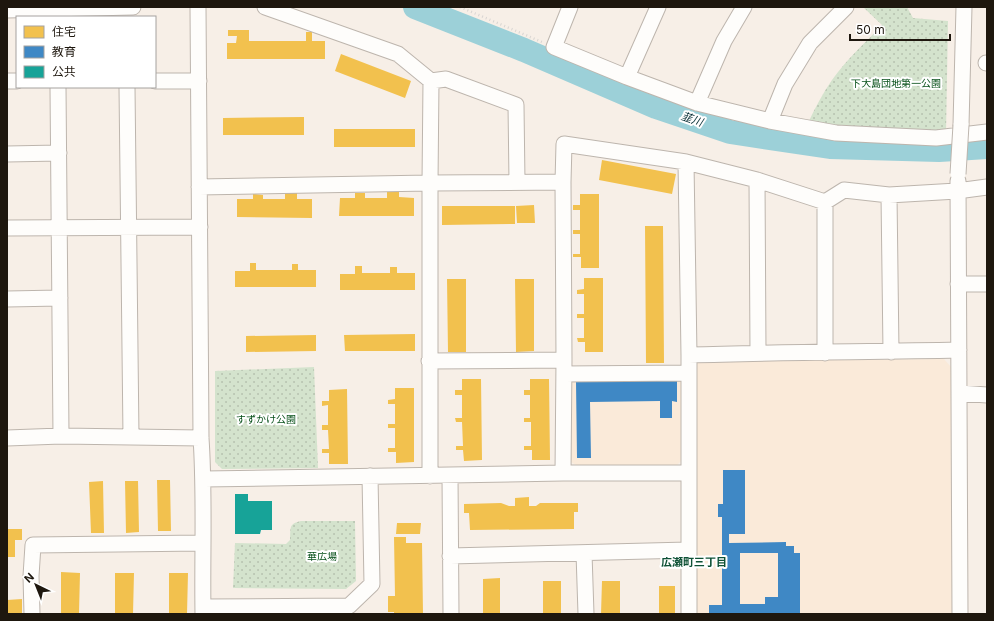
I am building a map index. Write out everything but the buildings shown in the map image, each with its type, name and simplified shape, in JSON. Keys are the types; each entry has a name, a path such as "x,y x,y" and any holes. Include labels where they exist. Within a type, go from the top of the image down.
{"street":[{"path":"7,10 59,11 133,7"},
{"path":"198,7 201,438 204,479 202,543 203,611 349,606 372,584 370,476"},
{"path":"265,7 398,54 431,81"},
{"path":"570,7 554,47 627,77 697,103 770,121 844,134 936,138 987,132"},
{"path":"627,77 658,7"},
{"path":"697,103 724,41 744,7"},
{"path":"770,121 785,84 810,43 846,7"},
{"path":"960,614 957,191 964,7"},
{"path":"431,81 446,78 516,105 517,182"},
{"path":"156,81 199,81"},
{"path":"430,476 429,361 431,81"},
{"path":"58,88 61,436"},
{"path":"126,88 131,437"},
{"path":"563,473 564,144 686,162 757,180 825,202"},
{"path":"7,154 59,153"},
{"path":"686,162 689,355 689,614"},
{"path":"757,180 758,352"},
{"path":"199,187 563,182"},
{"path":"825,202 844,190 890,195 957,191 987,187"},
{"path":"890,195 891,352"},
{"path":"825,202 825,353"},
{"path":"7,228 200,228"},
{"path":"958,284 987,284"},
{"path":"7,299 60,298"},
{"path":"689,355 758,352 825,353 959,350"},
{"path":"429,361 688,373"},
{"path":"959,393 987,395"},
{"path":"7,438 61,436 201,438"},
{"path":"204,479 563,473 688,473"},
{"path":"450,475 451,614"},
{"path":"32,614 31,576 33,545 202,543"},
{"path":"450,556 688,550"},
{"path":"584,553 586,614"}],"path":[{"path":"460,7 554,47"}],"shaded area":[{"path":"944,359 951,367 953,614 697,614 694,366 700,361"},
{"path":"683,377 683,459 677,465 578,466 571,462 570,378"}],"green space":[{"name":"下大島団地第一公園","path":"863,7 907,7 913,18 948,21 946,133 845,130 808,123 822,95 837,73 882,25"},
{"name":"すずかけ公園","path":"314,367 318,468 222,469 215,462 215,371"},
{"name":"華広場","path":"301,521 355,521 356,581 346,589 233,588 235,543 286,544 290,540 290,530 292,525"}],"waterway":[{"name":"韮川","path":"415,7 524,50 656,107 730,132 830,147 939,150 987,147"}],"district":[{"name":"広瀬町三丁目","path":"694,562"}]}
